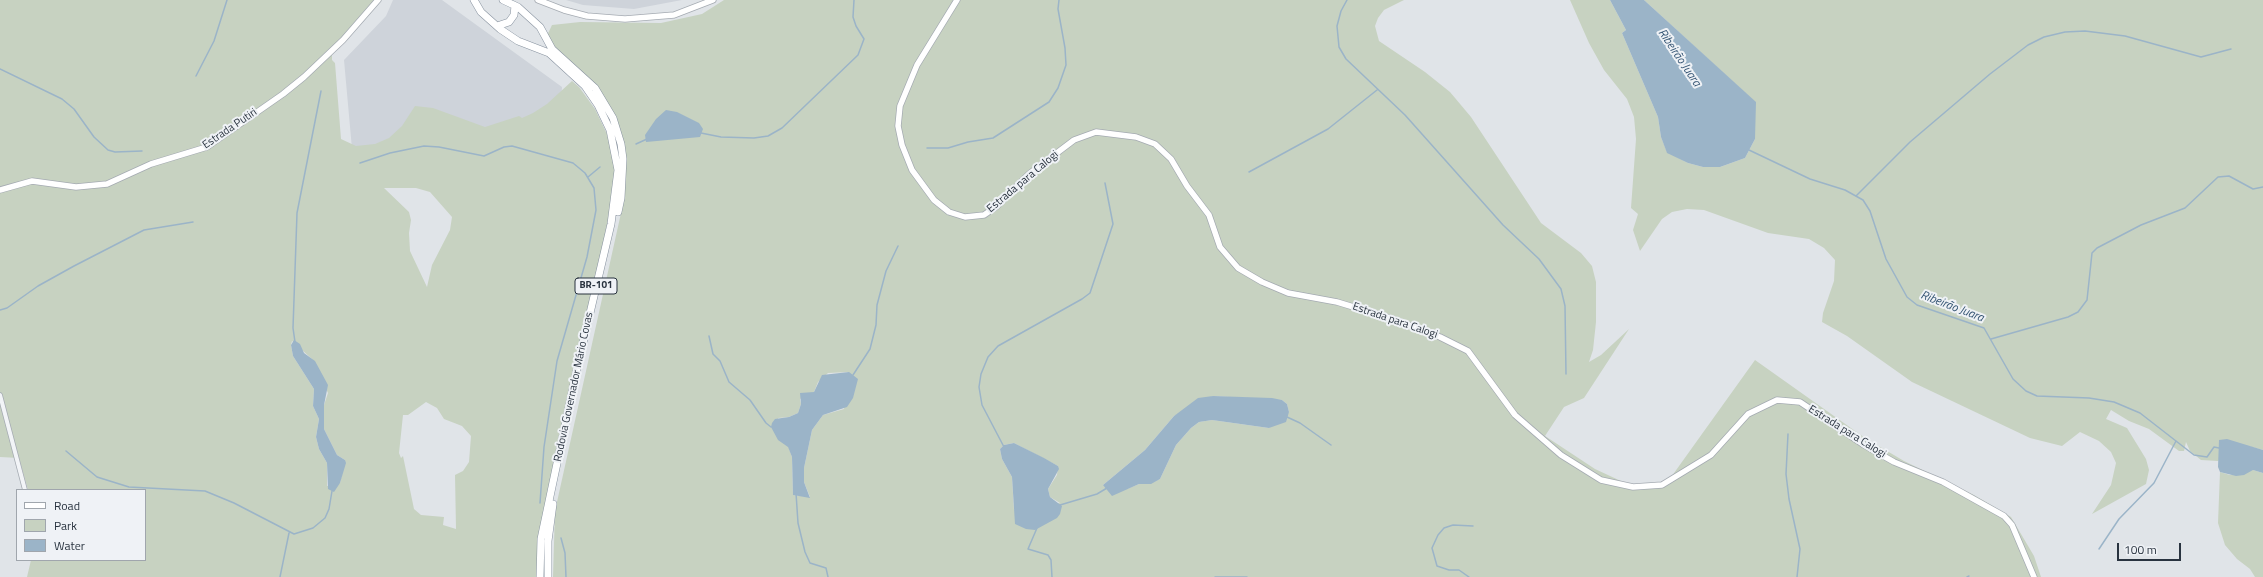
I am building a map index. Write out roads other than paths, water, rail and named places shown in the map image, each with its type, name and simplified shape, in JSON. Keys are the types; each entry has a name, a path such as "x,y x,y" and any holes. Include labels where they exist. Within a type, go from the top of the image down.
{"highway":[{"name":"Rodovia Governador Mário Covas","path":"474,0 481,12 497,26 518,41 549,53 585,86 598,105 610,130 618,170 612,218 542,533 540,577"},
{"name":"BR-101","path":"503,0 515,6"},
{"name":"Rodovia Governador Mário Covas","path":"515,6 540,27 552,49 581,73 603,101 613,118 621,144 621,198 552,510 548,541 548,577"},
{"path":"497,26 509,22 514,14 515,6"}],"street":[{"name":"Estrada Putiri","path":"0,190 32,181 76,187 107,184 151,164 207,147 298,81 343,40 378,0"},
{"path":"538,0 564,10 587,16 625,19 674,15 713,0"},
{"name":"Estrada para Calogi","path":"956,0 916,64 900,106 898,126 902,145 912,170 934,200 949,212 965,217 984,214 997,206 1029,174 1074,140 1096,132 1136,137 1155,144 1171,159 1187,186 1209,215 1220,248 1238,268 1262,282 1288,293 1337,302 1393,319 1440,337 1468,351 1515,415 1561,455 1601,480 1633,487 1662,484 1711,455 1748,414 1777,400 1800,402 1864,445 1894,462 1943,482 2004,516 2012,525 2034,577"},
{"path":"0,395 25,489"}],"water":[{"path":"1610,0 1644,0 1756,102 1755,139 1745,158 1720,167 1703,167 1688,163 1667,153 1661,137 1658,117 1622,33 1626,30"},
{"path":"666,110 677,112 699,123 703,129 700,137 646,142 645,135 656,119"},
{"path":"294,340 300,344 304,353 315,361 328,385 324,405 324,429 337,455 345,460 346,463 340,483 334,492 328,489 327,463 319,449 316,437 319,419 313,406 314,389 293,356 291,345"},
{"path":"849,372 858,379 853,398 847,407 823,415 812,430 804,468 804,482 810,498 793,495 792,457 788,447 778,440 771,427 772,423 775,419 789,417 798,413 801,404 800,393 814,392 822,375"},
{"path":"1213,396 1272,398 1282,400 1287,404 1289,412 1286,422 1269,428 1212,420 1199,422 1191,428 1176,445 1160,479 1151,484 1139,484 1112,496 1103,485 1145,450 1174,416 1198,398"},
{"path":"2227,439 2263,450 2263,473 2253,470 2244,475 2236,476 2220,472 2218,467 2219,440"},
{"path":"1014,443 1058,466 1059,469 1048,489 1050,497 1062,506 1060,514 1057,518 1035,530 1026,529 1015,524 1012,477 1002,459 1000,449 1004,445"}],"waterway":[{"path":"196,76 214,41 227,0"},
{"path":"701,133 721,137 754,138 768,136 782,128 858,55 864,39 856,26 853,17 854,0"},
{"path":"927,148 948,148 968,142 993,138 1049,102 1058,88 1066,65 1065,48 1058,9 1059,0"},
{"path":"1347,0 1341,11 1337,26 1339,47 1346,59 1405,115 1503,225 1539,259 1561,289 1565,306 1566,374"},
{"path":"1856,196 1910,142 1990,74 2028,45 2044,37 2065,32 2085,31 2125,36 2201,57 2231,49"},
{"path":"0,69 62,99 74,109 94,137 108,150 115,152 142,151"},
{"path":"1249,172 1328,129 1377,90"},
{"path":"295,342 293,328 297,213 321,91"},
{"path":"636,144 647,139"},
{"path":"360,163 390,153 424,146 439,147 484,156 504,147 512,146 573,163 585,173 594,188 596,210 587,257 557,361 544,447 540,503"},
{"name":"Ribeirão Juara","path":"1749,150 1810,179 1845,190 1863,200 1870,211 1886,259 1907,297 1917,305 1984,328 2013,379 2026,391 2037,396 2089,398 2114,402 2140,413 2194,455 2207,457 2214,447 2219,448"},
{"path":"588,177 600,167"},
{"path":"1991,339 2068,317 2078,312 2087,300 2092,253 2097,248 2141,225 2185,208 2218,177 2229,176 2253,189 2263,187"},
{"path":"1004,447 982,405 979,387 981,374 988,357 998,346 1082,299 1090,293 1113,224 1105,183"},
{"path":"0,310 7,308 38,286 144,230 193,222"},
{"path":"853,375 870,349 876,325 877,305 886,271 898,246"},
{"path":"709,336 713,354 720,361 729,382 750,400 766,423 771,427"},
{"path":"1287,417 1300,423 1331,445"},
{"path":"1788,434 1786,474 1789,499 1800,549 1797,577"},
{"path":"2099,549 2119,519 2154,483 2176,441"},
{"path":"66,451 97,477 129,487 205,491 234,503 294,534 313,528 325,518 329,509 332,491"},
{"path":"1060,505 1097,494 1107,488"},
{"path":"796,493 798,523 805,552 810,563 826,568 828,577"},
{"path":"1469,577 1459,570 1449,570 1437,566 1432,548 1438,535 1444,528 1453,525 1473,526"},
{"path":"1037,528 1028,549 1048,555 1051,560 1052,577"},
{"path":"280,577 289,533"},
{"path":"561,538 565,553 566,577"},
{"path":"1215,577 1247,577"}]}
